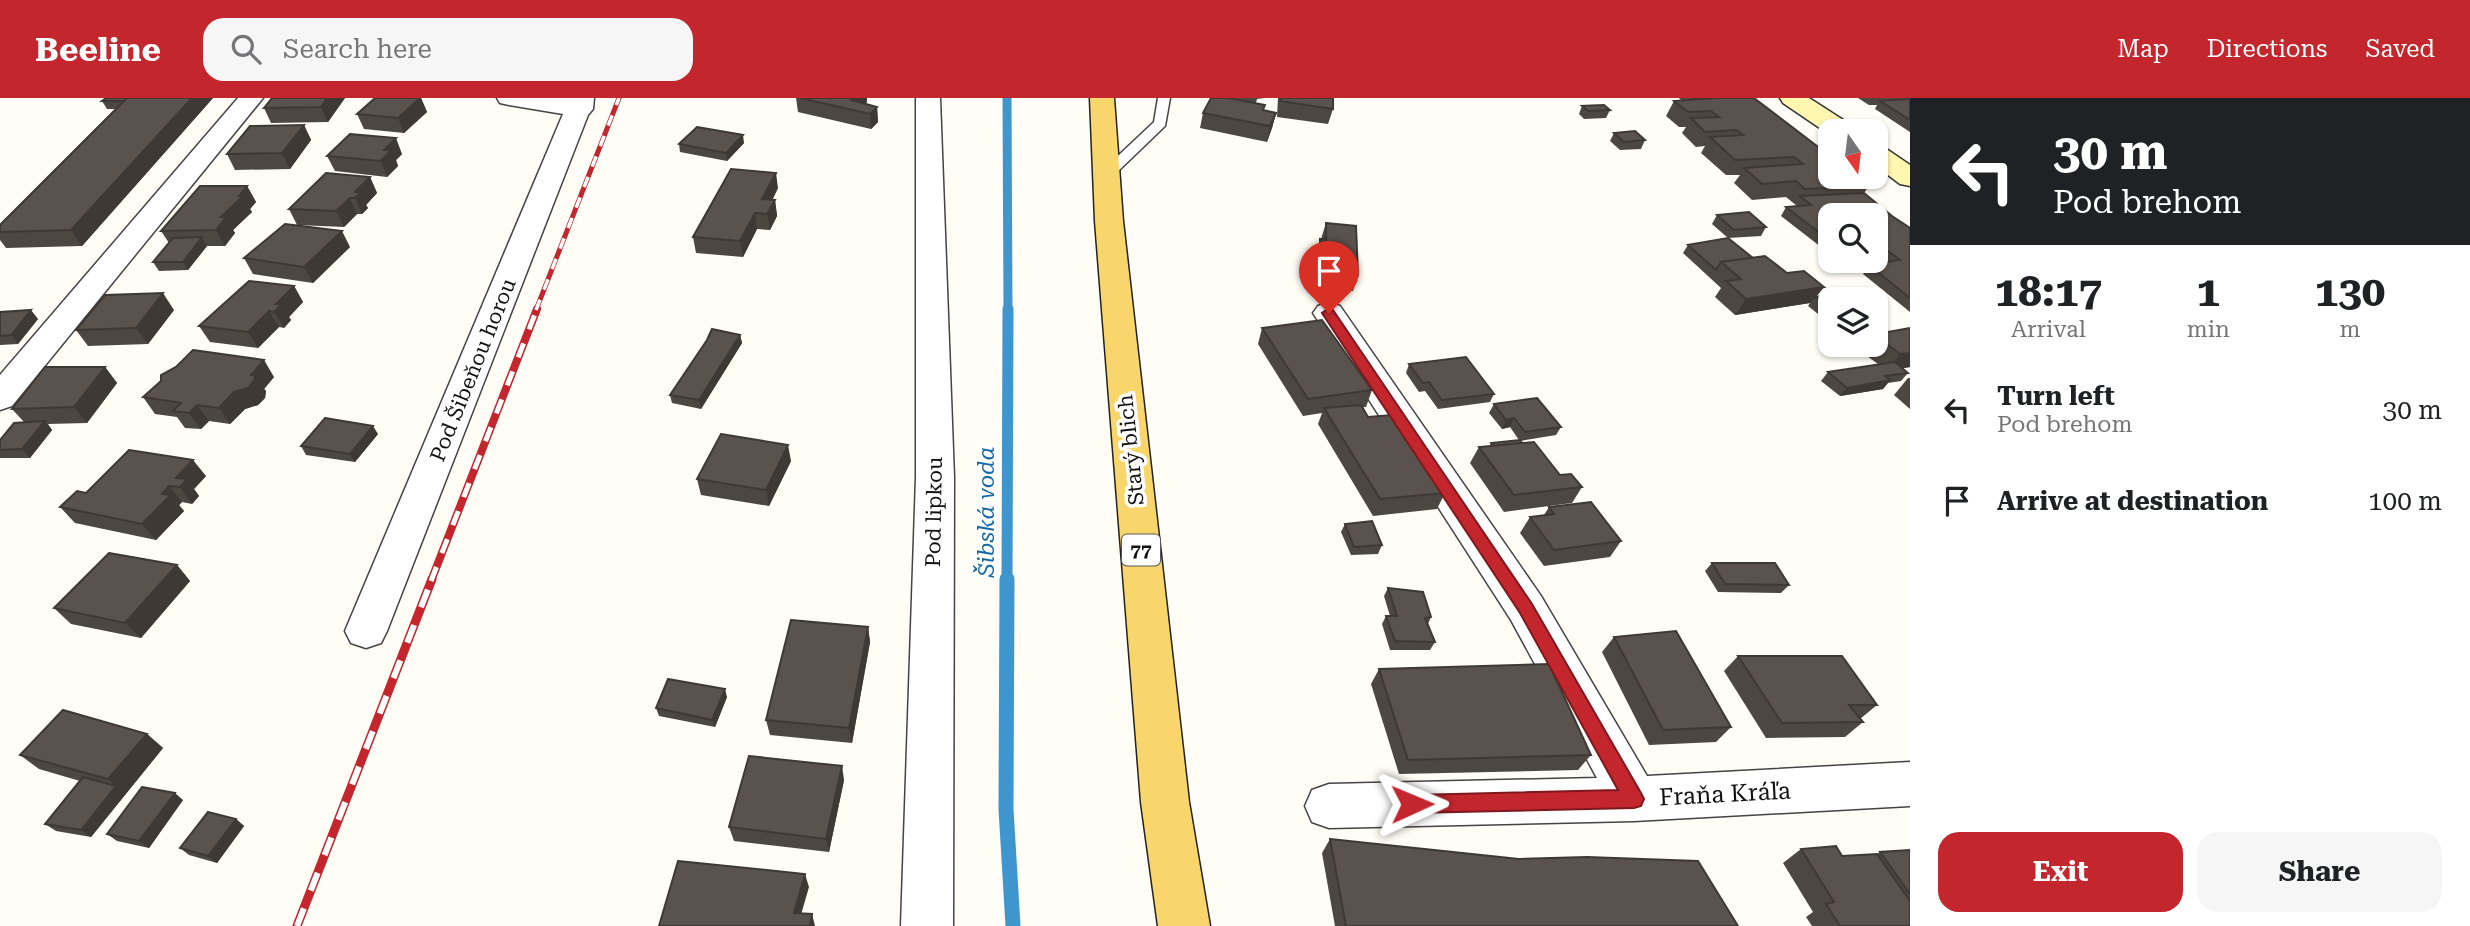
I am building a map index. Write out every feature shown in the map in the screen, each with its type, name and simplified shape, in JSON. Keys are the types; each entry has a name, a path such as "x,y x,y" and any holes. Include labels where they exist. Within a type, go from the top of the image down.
{"main road":[{"name":"Starý blich","path":"1102,98 1109,221 1165,802 1184,926"}],"street":[{"path":"0,398 251,98"},
{"name":"Pod Šibeňou horou","path":"366,631 581,103 509,98"},
{"name":"Pod lipkou","path":"926,926 935,478 928,98"},
{"path":"1793,98 1824,119"},
{"path":"1888,162 1910,178"},
{"path":"1329,313 1526,608 1634,799"},
{"name":"Fraňa Kráľa","path":"1329,806 1634,799 1910,784"}],"lane":[{"path":"1108,173 1160,123 1164,98"}],"building":[{"path":"106,98 127,98 124,101 102,101"},
{"path":"127,98 192,98 71,230 0,232 0,225"},
{"path":"272,98 327,98 321,107 264,108"},
{"path":"375,98 420,98 398,118 357,114"},
{"path":"800,98 853,98 851,100 877,107 870,114"},
{"path":"1211,98 1228,98 1265,105 1263,110 1276,113 1270,126 1203,113"},
{"path":"1281,98 1333,98 1333,109 1280,101"},
{"path":"1754,98 1818,147 1818,188 1805,189 1796,181 1762,184 1744,168 1803,164 1794,157 1735,160 1710,137 1743,135 1736,130 1705,132 1691,118 1719,117 1711,111 1688,112 1674,101"},
{"path":"1908,99 1910,120 1880,101"},
{"path":"1604,105 1610,110 1588,111 1582,106"},
{"path":"304,125 282,153 227,154 250,126"},
{"path":"697,127 743,135 726,153 679,144"},
{"path":"1635,131 1645,140 1624,142 1614,133"},
{"path":"350,134 396,138 384,150 391,150 381,161 327,156"},
{"path":"731,169 776,173 762,199 775,200 767,214 755,213 740,241 693,237"},
{"path":"326,173 370,177 355,192 360,193 355,198 350,198 336,211 289,209"},
{"path":"200,186 247,186 239,196 243,196 221,217 226,217 216,230 161,231"},
{"path":"1864,193 1876,203 1818,203 1818,232 1786,207 1811,205 1800,196"},
{"path":"1749,212 1766,227 1734,230 1717,215"},
{"path":"1888,213 1910,228 1910,298 1879,273 1888,273 1888,262 1900,260 1888,251"},
{"path":"1326,223 1356,226 1358,275 1326,271 1326,247 1320,246 1320,239 1326,240"},
{"path":"285,224 342,231 304,267 244,258"},
{"path":"202,237 183,262 153,262 173,238"},
{"path":"1728,238 1753,258 1721,262 1716,270 1688,245"},
{"path":"1765,256 1787,273 1804,271 1824,287 1746,299 1726,281 1741,279 1721,262"},
{"path":"249,281 294,286 276,304 282,304 274,312 269,311 248,332 199,326"},
{"path":"163,293 136,328 76,330 105,295"},
{"path":"31,310 11,335 0,336 0,312"},
{"path":"1322,320 1372,390 1308,399 1262,328"},
{"path":"1910,328 1910,353 1900,354 1888,345 1888,332"},
{"path":"712,329 740,335 699,400 670,395 707,340"},
{"path":"193,350 264,360 251,375 255,375 254,381 248,388 234,392 219,408 197,405 189,413 173,411 181,403 143,397 161,381 161,375 176,367"},
{"path":"1466,357 1494,394 1442,400 1429,382 1423,383 1409,364"},
{"path":"1895,362 1908,373 1885,376 1890,380 1847,388 1828,372"},
{"path":"45,367 105,367 74,407 12,409"},
{"path":"1537,398 1561,427 1525,432 1514,418 1506,420 1494,404"},
{"path":"1361,405 1368,417 1392,415 1445,493 1380,499 1324,408"},
{"path":"325,418 373,426 350,454 301,446"},
{"path":"45,421 22,449 0,450 0,440 14,423"},
{"path":"721,434 788,445 766,490 697,479"},
{"path":"1520,440 1522,443 1493,446 1491,443"},
{"path":"1534,442 1560,475 1571,474 1582,487 1514,495 1479,447"},
{"path":"129,450 193,460 176,478 187,479 180,487 169,486 162,494 171,495 142,524 60,507 77,491 86,493"},
{"path":"1591,502 1621,541 1554,550 1530,517 1554,514 1549,507"},
{"path":"1372,521 1382,545 1354,547 1345,524"},
{"path":"109,553 177,565 125,623 54,608"},
{"path":"1712,563 1775,563 1789,585 1725,584"},
{"path":"1388,588 1423,592 1431,617 1425,618 1435,642 1395,641 1386,616 1397,616"},
{"path":"791,620 868,627 849,728 766,720"},
{"path":"1676,631 1731,727 1663,730 1614,637"},
{"path":"1738,656 1842,656 1877,705 1849,705 1863,722 1782,723"},
{"path":"1549,664 1591,755 1408,760 1379,669"},
{"path":"668,679 725,689 712,720 656,708"},
{"path":"63,710 147,734 108,779 20,755"},
{"path":"749,756 842,766 826,839 729,827"},
{"path":"83,777 116,786 81,830 45,824"},
{"path":"142,787 175,793 139,841 107,834"},
{"path":"208,812 236,819 208,856 180,848"},
{"path":"1330,839 1519,859 1587,857 1698,861 1738,926 1346,926"},
{"path":"1836,846 1842,856 1877,854 1910,901 1910,926 1840,926 1826,904 1834,902 1801,849"},
{"path":"1910,850 1910,894 1880,852"},
{"path":"678,861 805,874 794,913 812,914 810,926 659,926"}],"waterway":[{"name":"Šibská voda","path":"1007,98 1008,310"},
{"name":"Šibská voda","path":"1007,581 1008,310"},
{"name":"Šibská voda","path":"1007,579 1006,809 1013,926"}],"railway":[{"path":"536,310 619,98"},
{"path":"431,581 537,309"},
{"path":"297,926 432,579"}],"route":[{"path":"1329,313 1526,608 1634,799 1412,804"}]}
